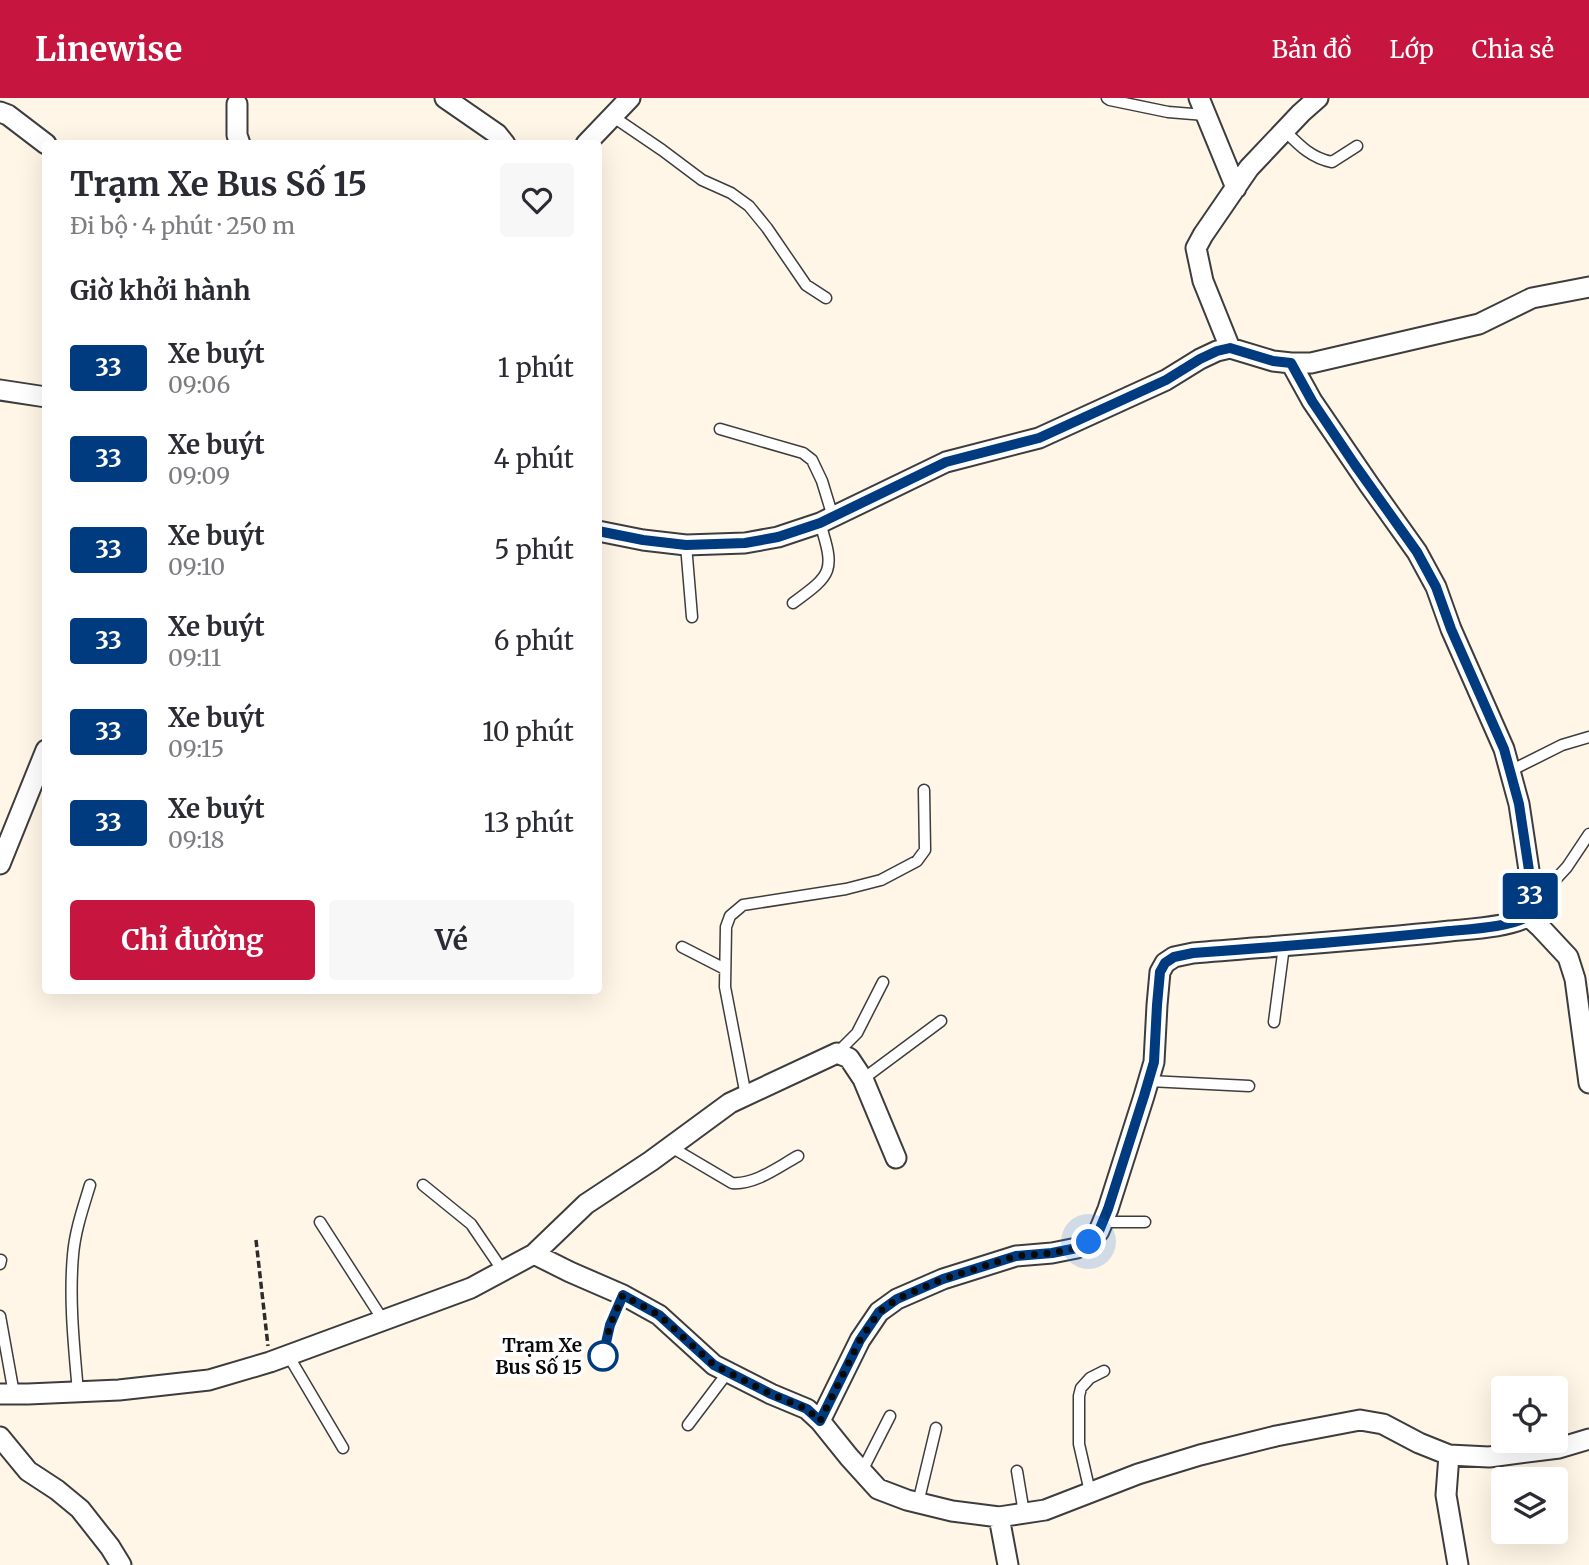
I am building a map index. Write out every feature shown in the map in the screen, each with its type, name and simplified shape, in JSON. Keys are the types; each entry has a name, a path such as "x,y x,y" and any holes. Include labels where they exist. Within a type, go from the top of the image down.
{"street":[{"path":"445,98 502,140"},
{"path":"590,140 630,98"},
{"path":"1230,348 1203,281 1196,248 1249,168 1318,98"},
{"path":"237,104 239,140"},
{"path":"1202,106 1236,188"},
{"path":"0,112 42,141"},
{"path":"602,532 686,545 745,543 778,537 826,520 946,462 1039,438 1166,380 1217,351 1230,348 1273,361 1311,363 1479,324 1532,298 1589,287"},
{"path":"1291,363 1312,401 1417,552 1436,587 1451,629 1504,749 1519,804 1525,841 1530,877 1529,911 1568,957 1575,979 1589,1083"},
{"path":"0,390 42,396"},
{"path":"0,864 42,760"},
{"path":"820,1421 860,1340 879,1312 897,1299 943,1279 1016,1256 1077,1248 1089,1242 1099,1231 1154,1062 1160,972 1165,963 1174,957 1193,953 1479,928 1521,921 1529,911"},
{"path":"7,1394 130,1389 209,1380 279,1359 471,1288 534,1254 586,1204 730,1104 837,1053 849,1058 863,1079 897,1158"},
{"path":"534,1254 623,1295 659,1315 714,1365 807,1409 878,1489 952,1511 999,1517 1045,1510 1138,1474 1200,1455 1276,1436 1360,1420 1382,1424 1449,1455 1489,1457 1559,1448 1589,1439"},
{"path":"0,1437 29,1471 79,1509 121,1565"},
{"path":"1449,1455 1446,1495 1458,1565"},
{"path":"999,1517 1009,1565"}],"lane":[{"path":"1107,98 1168,112 1202,106"},
{"path":"612,117 702,180 731,193 749,206 806,285 827,298"},
{"path":"1284,130 1320,160 1332,162 1357,146"},
{"path":"720,429 803,453 812,460 822,481 829,562 827,572 819,584 793,603"},
{"path":"686,545 692,617"},
{"path":"1510,771 1562,745 1589,737"},
{"path":"746,1096 725,987 726,928 730,916 743,905 846,889 881,880 917,861 925,850 924,790"},
{"path":"1529,911 1567,867 1589,834"},
{"path":"1274,1022 1284,946"},
{"path":"682,947 725,969"},
{"path":"837,1053 857,1033 883,982"},
{"path":"863,1079 941,1021"},
{"path":"1149,1081 1249,1086"},
{"path":"671,1146 732,1183 742,1184 798,1156"},
{"path":"78,1392 72,1321 73,1253 90,1185"},
{"path":"424,1185 471,1224 503,1271"},
{"path":"320,1222 383,1320"},
{"path":"1103,1222 1145,1222"},
{"path":"603,1356 610,1325 623,1295"},
{"path":"0,1315 7,1394"},
{"path":"279,1359 343,1448"},
{"path":"1090,1492 1079,1444 1079,1396 1081,1388 1090,1378 1104,1371"},
{"path":"688,1425 727,1372"},
{"path":"862,1471 890,1416"},
{"path":"918,1503 936,1428"},
{"path":"1017,1471 1024,1513"}],"path":[{"path":"256,1240 279,1359"}],"bus line":[{"name":"33","path":"602,532 686,545 745,543 778,537 820,523 946,462 1039,438 1166,380 1217,351 1230,348 1273,361 1291,363 1312,401 1417,552 1436,587 1451,629 1504,749 1519,804 1530,877 1530,907 1528,916 1521,921 1385,938 1193,953 1174,957 1165,963 1160,972 1154,1062 1099,1231 1089,1242 1077,1248 1016,1256 943,1279 897,1299 879,1312 860,1340 820,1421 807,1409 714,1365 659,1315 623,1295 610,1325 603,1356"}],"place":[{"name":"Trạm Xe Bus Số 15","path":"603,1356"}],"route":[{"path":"603,1356 610,1325 623,1295 659,1315 714,1365 807,1409 820,1421 860,1340 879,1312 897,1299 943,1279 1016,1256 1052,1253 1077,1248 1089,1242"}]}
